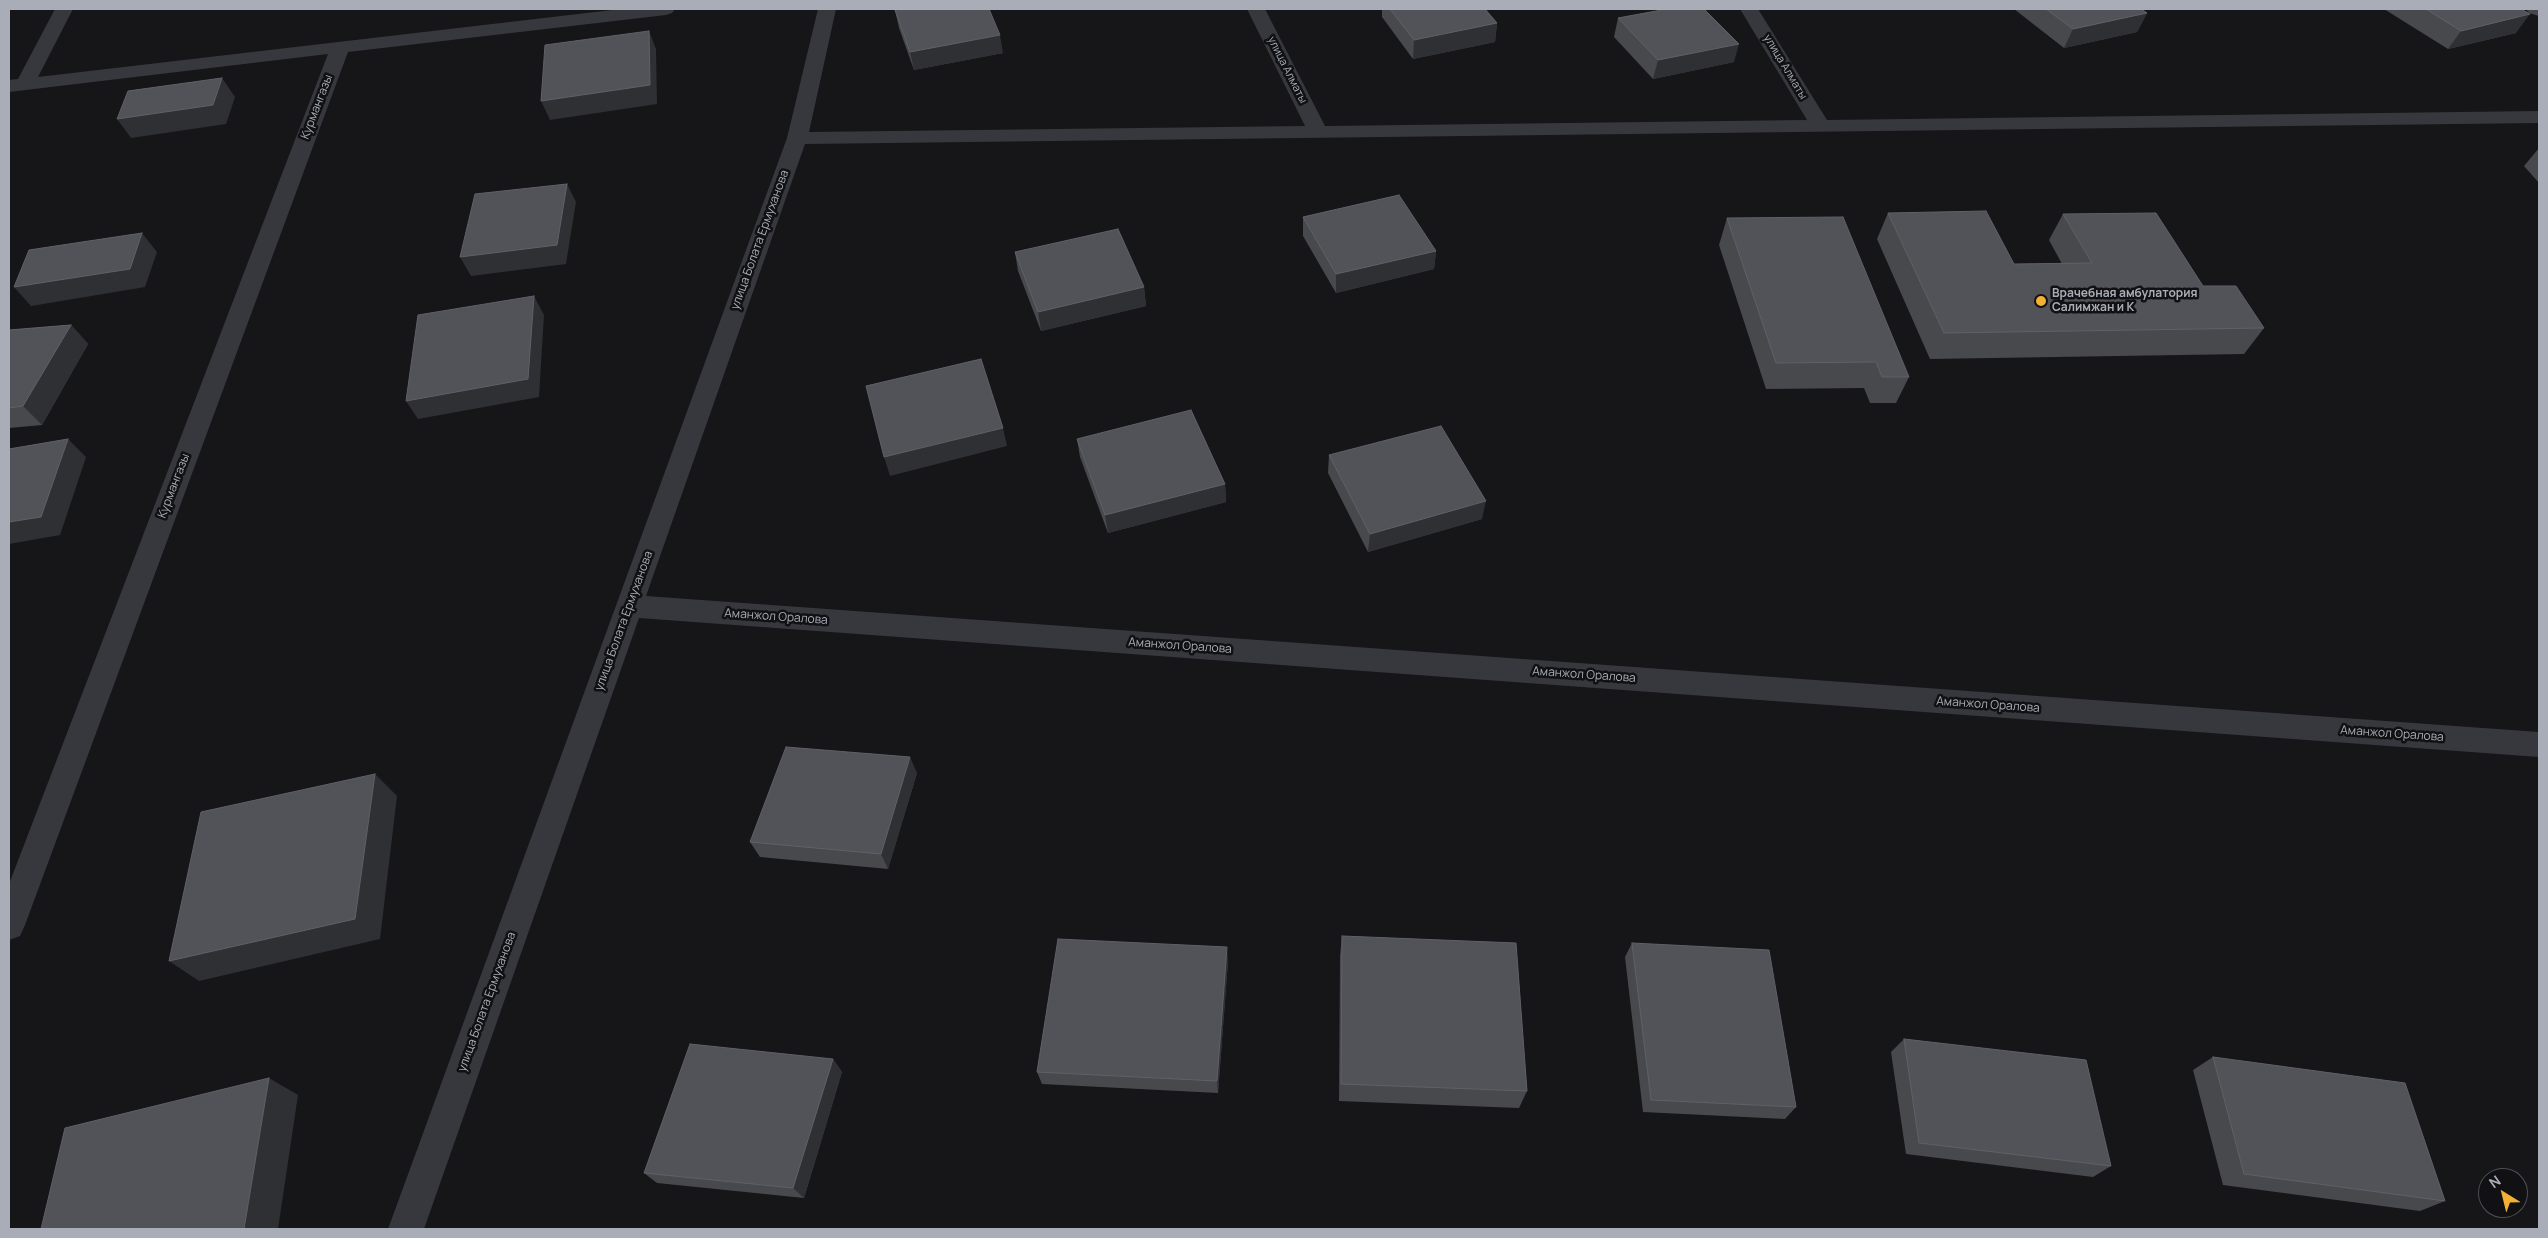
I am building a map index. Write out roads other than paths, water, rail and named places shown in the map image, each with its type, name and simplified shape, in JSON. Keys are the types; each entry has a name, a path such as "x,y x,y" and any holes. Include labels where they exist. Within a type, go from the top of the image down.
{"street":[{"path":"17,85 64,9"},
{"path":"17,85 666,9"},
{"name":"улица Болата Ермуханова","path":"406,1229 797,138 827,9"},
{"name":"улица Алматы","path":"1256,9 1318,131"},
{"name":"улица Алматы","path":"1749,9 1821,126"},
{"path":"2535,9 2539,11"},
{"name":"Курмангазы","path":"9,926 340,47"},
{"path":"797,138 2539,117"},
{"name":"Аманжол Оралова","path":"629,606 2539,744"}],"place":[{"name":"Врачебная амбулатория Салимжан и К","path":"2041,301"}]}
